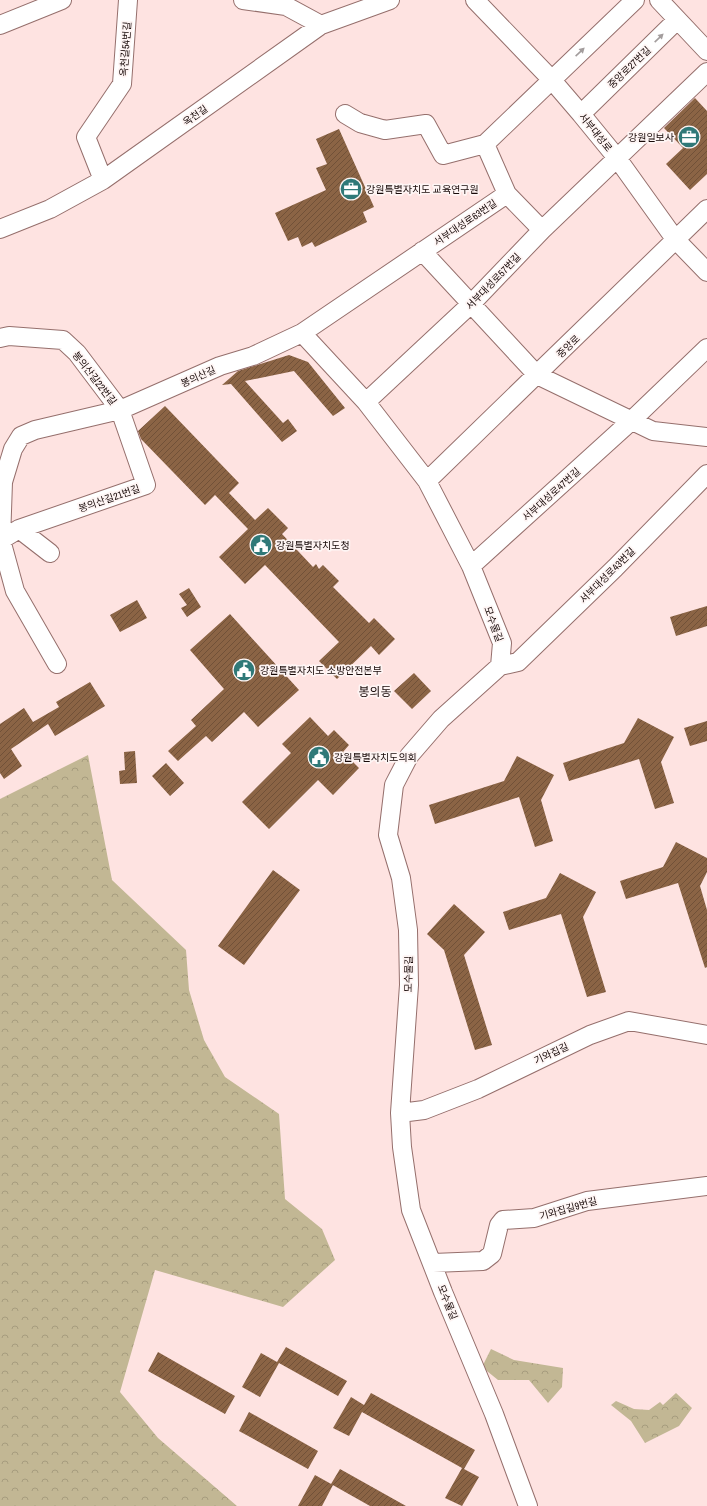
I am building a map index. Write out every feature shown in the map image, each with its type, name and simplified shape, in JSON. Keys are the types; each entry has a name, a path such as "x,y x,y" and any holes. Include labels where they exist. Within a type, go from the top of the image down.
{"street":[{"path":"0,25 62,0"},
{"name":"옥천길54번길","path":"103,180 86,137 122,84 128,0"},
{"path":"243,0 286,6 321,25"},
{"name":"옥천길","path":"0,229 50,209 103,180 321,25 390,0"},
{"name":"서부대성로","path":"475,0 551,79 581,114 617,158 675,239 707,272"},
{"path":"345,114 360,123 385,130 426,124 443,156 485,144 635,0"},
{"path":"659,0 707,51"},
{"name":"중앙로27번길","path":"581,114 677,20"},
{"path":"617,158 707,72"},
{"name":"서부대성로63번길","path":"302,333 507,194 485,144"},
{"name":"서부대성로57번길","path":"366,402 471,304 542,230 617,158"},
{"path":"507,194 542,230"},
{"name":"중앙로","path":"426,481 707,209"},
{"path":"422,252 537,375 653,431 707,437"},
{"path":"302,333 366,402 426,481"},
{"name":"봉의산길","path":"57,664 15,591 2,545 2,482 13,449 21,436 35,430 120,410 220,366 253,356 302,333"},
{"name":"봉의산길22번길","path":"0,338 9,336 63,340 77,353 120,410"},
{"name":"서부대성로47번길","path":"471,566 631,421 707,348"},
{"name":"봉의산길21번길","path":"2,545 18,529 146,486 120,410"},
{"name":"서부대성로43번길","path":"500,666 518,662 615,568 707,474"},
{"name":"모수물길","path":"426,481 471,566 502,642 500,666 441,719 409,756 394,785 388,835 401,878 408,930 409,985 400,1113 402,1148 411,1210 494,1414 528,1506"},
{"path":"18,529 50,553"},
{"name":"기와집길","path":"400,1113 424,1110 478,1089 590,1035 629,1021 707,1035"},
{"name":"기와집길9번길","path":"433,1263 483,1260 492,1254 499,1225 503,1220 534,1218 587,1201 707,1186"}],"green space":[{"path":"88,755 112,880 186,950 189,990 204,1040 225,1077 279,1114 285,1199 322,1229 335,1260 283,1307 155,1270 120,1392 158,1438 237,1506 0,1506 0,799"},
{"path":"491,1349 514,1360 563,1368 562,1387 548,1403 529,1380 498,1380 482,1367"},
{"path":"676,1393 692,1408 679,1426 645,1443 631,1421 611,1405 616,1401 634,1409 649,1410 660,1402 663,1405"}],"building":[{"name":"강원일보사","path":"695,98 707,111 707,174 690,190 666,164 683,148 664,128"},
{"name":"강원특별자치도 교육연구원","path":"339,129 374,207 363,212 367,222 315,247 312,242 302,247 298,237 288,241 275,213 326,190 316,168 327,164 316,139"},
{"path":"289,355 308,362 345,408 333,416 294,371 245,381 283,423 288,419 297,431 282,442 231,384 222,385 238,371"},
{"name":"강원특별자치도청","path":"165,406 239,483 229,493 255,520 268,508 288,528 282,534 313,567 316,564 319,569 323,565 339,581 333,587 369,623 374,618 395,639 379,655 371,646 337,679 319,661 339,642 265,565 245,584 219,557 248,529 215,495 205,505 141,439 138,431"},
{"path":"189,588 201,607 187,617 181,608 187,605 179,594"},
{"path":"137,600 147,618 120,632 110,615"},
{"path":"707,606 707,626 676,636 670,617"},
{"name":"강원특별자치도 소방안전본부","path":"230,614 299,690 258,727 244,712 212,742 206,736 178,761 168,751 196,726 191,720 224,689 190,650"},
{"path":"414,673 431,691 412,709 394,691"},
{"path":"90,682 105,706 55,736 48,724 11,749 22,766 4,779 0,773 0,724 24,708 33,722 59,707 56,702"},
{"path":"310,717 328,736 334,730 349,745 343,752 359,768 333,795 318,780 269,829 242,802 291,753 282,744"},
{"path":"638,718 674,737 661,762 674,803 655,809 639,759 569,781 563,763 624,743"},
{"path":"707,721 707,741 690,746 684,728"},
{"path":"135,751 137,783 120,784 119,771 125,770 124,752"},
{"path":"517,756 554,775 541,800 553,841 535,847 519,797 435,824 429,805 504,781"},
{"path":"166,763 184,783 170,796 152,776"},
{"path":"676,842 707,858 707,872 700,886 707,910 707,967 705,968 678,883 626,899 620,881 663,867"},
{"path":"273,870 300,890 244,965 218,946"},
{"path":"560,873 596,892 583,917 606,992 587,997 561,914 509,930 503,912 546,898"},
{"path":"454,904 485,932 464,955 492,1045 475,1050 444,950 427,934"},
{"path":"286,1347 347,1381 338,1396 279,1363 260,1397 242,1387 261,1353 277,1362"},
{"path":"158,1352 235,1396 225,1414 148,1371"},
{"path":"371,1393 475,1450 464,1469 479,1477 462,1506 445,1498 462,1468 362,1412 349,1436 333,1428 351,1397 364,1405"},
{"path":"249,1412 318,1451 308,1469 239,1431"},
{"path":"340,1469 406,1506 370,1506 331,1484"},
{"path":"315,1475 333,1485 322,1506 298,1506"}],"place":[{"name":"강원일보사","path":"689,137"},
{"name":"강원특별자치도 교육연구원","path":"351,189"},
{"name":"강원특별자치도청","path":"261,545"},
{"name":"강원특별자치도 소방안전본부","path":"244,670"},
{"name":"강원특별자치도의회","path":"319,757"}],"district":[{"name":"봉의동","path":"375,692"}]}
